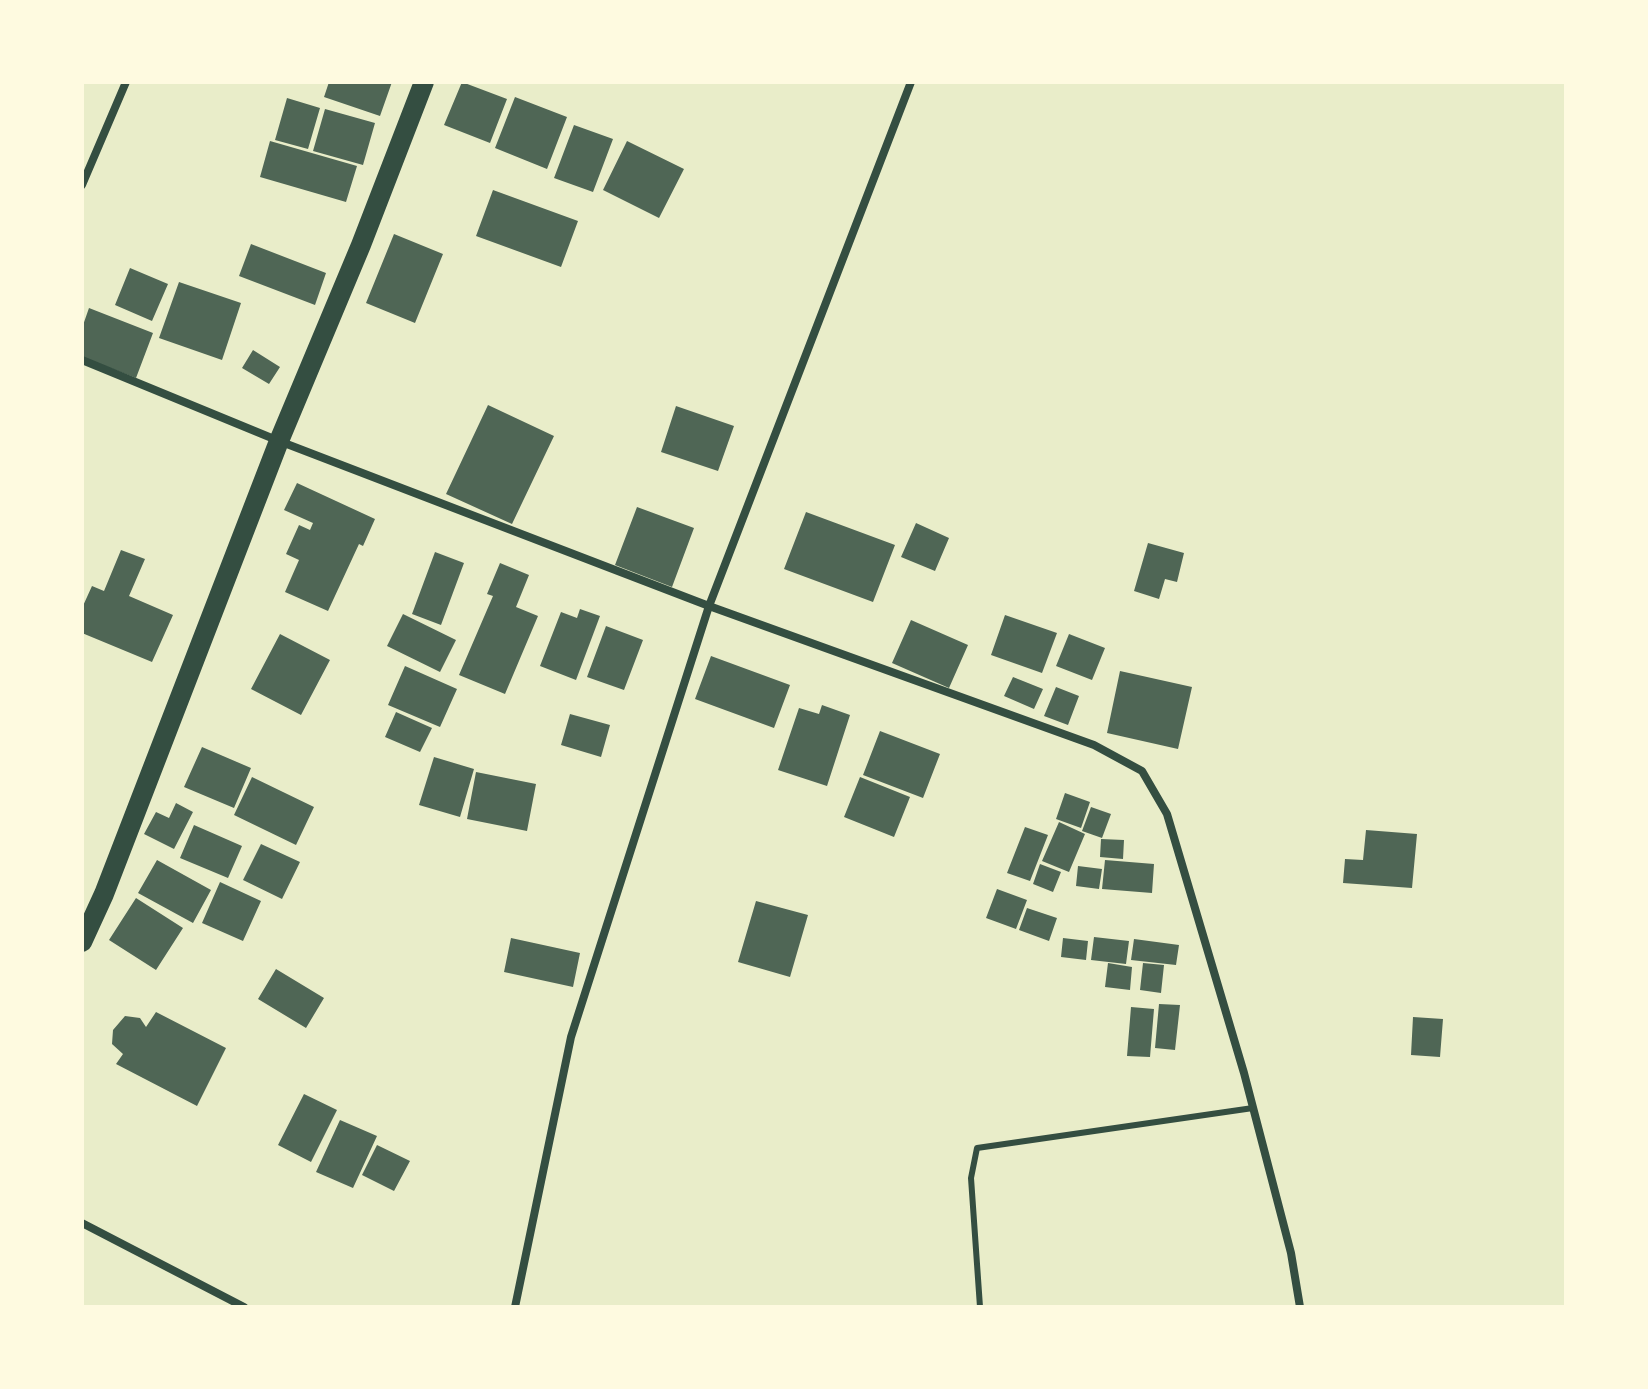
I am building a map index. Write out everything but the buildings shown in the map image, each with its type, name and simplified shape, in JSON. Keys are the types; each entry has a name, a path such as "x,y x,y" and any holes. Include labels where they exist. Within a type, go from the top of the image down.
{"main road":[{"path":"82,942 110,880 279,441 361,245 424,82"}],"street":[{"path":"82,185 126,82"},
{"path":"515,1307 571,1037 709,606 911,82"},
{"path":"82,360 279,441 709,606 1094,745 1142,771 1167,814 1253,1108 1291,1253 1300,1307"},
{"path":"82,1223 244,1307"}],"lane":[{"path":"980,1307 971,1178 977,1148 1253,1108"}]}
